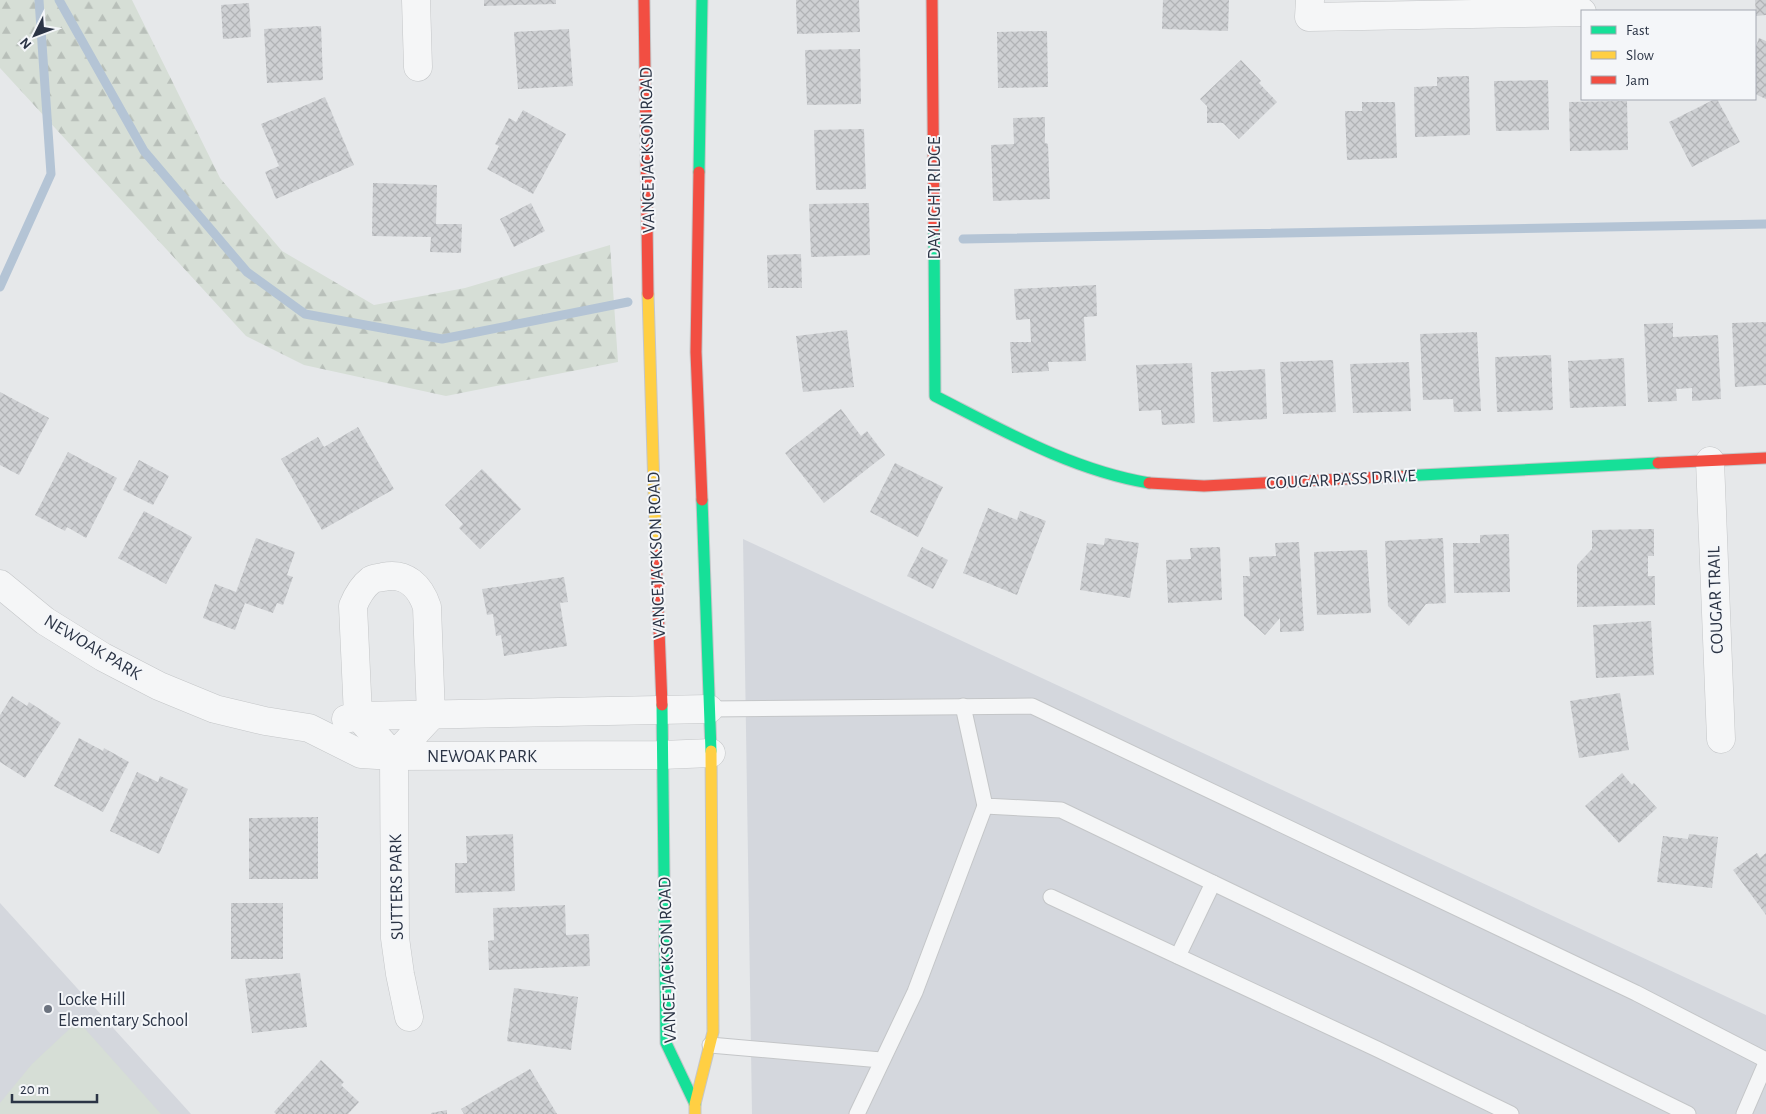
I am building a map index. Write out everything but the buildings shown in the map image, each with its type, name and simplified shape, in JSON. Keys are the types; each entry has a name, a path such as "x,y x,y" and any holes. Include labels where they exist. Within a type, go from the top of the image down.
{"main road":[{"name":"VANCE JACKSON ROAD","path":"644,0 649,353 662,710 666,1042 695,1109"},
{"name":"VANCE JACKSON ROAD","path":"695,1109 713,1032 711,753 696,352 702,0"},
{"name":"DAYLIGHT RIDGE","path":"932,0 935,396"},
{"name":"COUGAR PASS DRIVE","path":"935,396 1038,448 1081,466 1115,476 1158,485 1214,485 1766,458"}],"street":[{"path":"416,0 418,67"},
{"path":"1310,8 1581,12"},
{"name":"COUGAR TRAIL","path":"1710,461 1721,739"},
{"path":"393,575 411,582 422,594 426,607 431,716 394,756 358,716 353,606 359,592 373,579 393,575"},
{"name":"NEWOAK PARK","path":"0,584 45,621 103,658 159,686 215,710 309,728 361,754 394,756 662,755 711,753"},
{"name":"NEWOAK PARK","path":"309,728 358,716 709,709"},
{"name":"SUTTERS PARK","path":"394,756 395,938 409,1017"}],"lane":[{"path":"857,1114 916,992 984,806 963,706"},
{"path":"709,709 1032,706 1636,993 1766,1062 1744,1114"},
{"path":"984,806 1060,810 1688,1114"},
{"path":"1178,956 1213,883"},
{"path":"1051,897 1511,1114"},
{"path":"710,1045 882,1060"}],"shaded area":[{"path":"743,539 1766,1015 1766,1114 752,1114"},
{"name":"Locke Hill Elementary School","path":"0,903 191,1114 0,1114"}],"green space":[{"path":"0,0 132,0 220,178 282,251 374,305 465,288 610,245 618,362 446,396 304,365 246,336 0,68"},
{"path":"78,1021 161,1114 0,1114 0,1103 32,1064"}],"waterway":[{"path":"0,287 51,174 39,0"},
{"path":"59,0 144,151 247,272 305,314 442,339 628,302"},
{"path":"963,239 1766,224"}],"traffic: fast":[{"path":"699,172 702,0"},
{"path":"934,228 935,396 1039,448 1066,459 1093,469 1149,483"},
{"path":"1401,476 1658,463"},
{"path":"702,500 711,751"},
{"path":"662,705 666,1043 695,1104"}],"traffic: slow":[{"path":"648,294 656,555"},
{"path":"695,1114 695,1104 713,1032 711,751"}],"traffic: jam":[{"path":"644,0 648,294"},
{"path":"932,0 934,228"},
{"path":"699,172 696,352 702,500"},
{"path":"1658,463 1766,458"},
{"path":"1149,483 1204,486 1401,476"},
{"path":"656,555 662,705"}],"place":[{"name":"Locke Hill Elementary School","path":"48,1009"}]}
